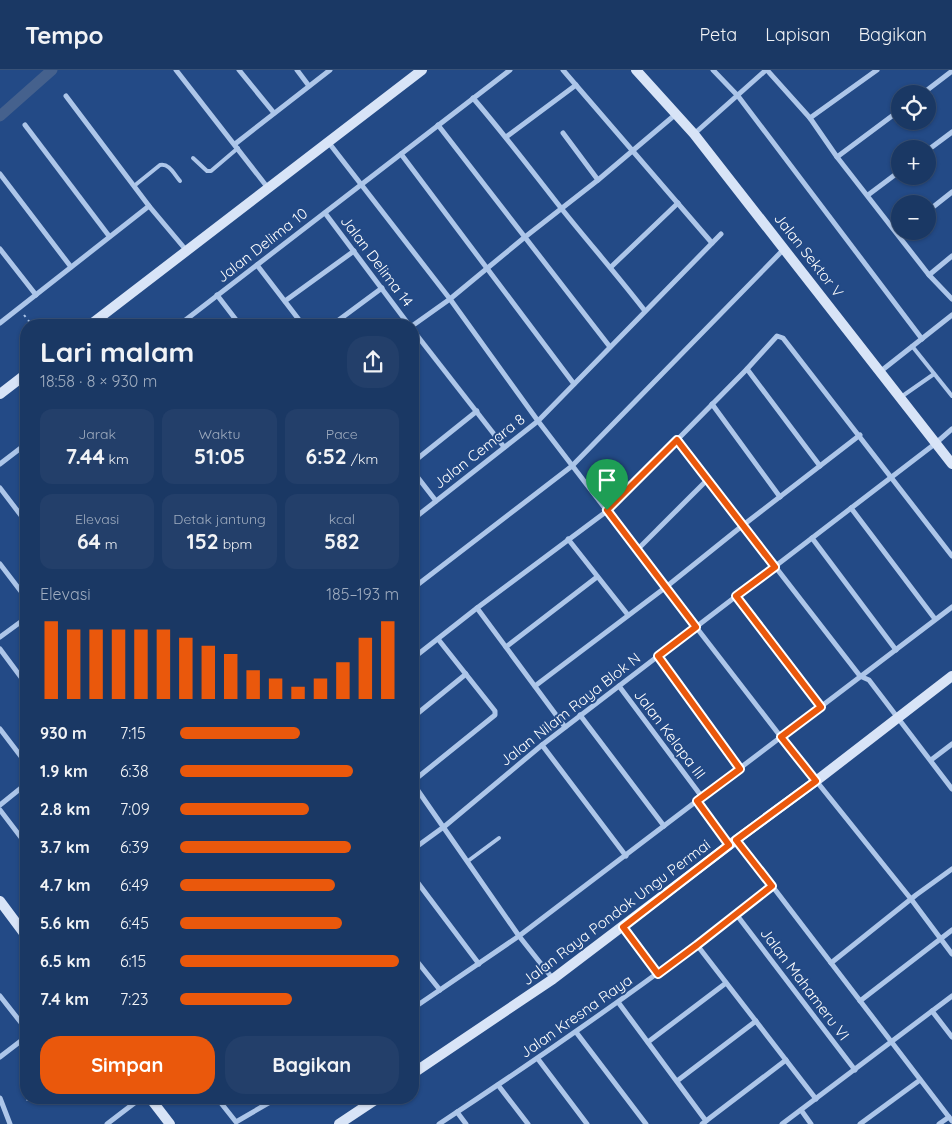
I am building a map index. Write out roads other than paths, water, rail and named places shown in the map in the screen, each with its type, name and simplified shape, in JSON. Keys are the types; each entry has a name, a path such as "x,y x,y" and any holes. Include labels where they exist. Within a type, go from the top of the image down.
{"street":[{"path":"176,70 269,188"},
{"path":"239,70 274,114"},
{"path":"297,70 309,86"},
{"path":"236,146 330,70"},
{"path":"98,319 422,70"},
{"name":"Jalan Delima 10","path":"187,319 510,70"},
{"path":"563,70 712,243"},
{"name":"Jalan Sektor V","path":"636,70 694,134 952,464"},
{"path":"713,70 738,96 922,339"},
{"path":"694,134 766,70 810,118 837,157 891,222"},
{"path":"810,118 877,70"},
{"path":"934,85 952,72"},
{"path":"506,137 576,84"},
{"path":"66,96 149,206 186,250"},
{"path":"473,98 645,311"},
{"path":"419,320 450,299 524,237 562,209 676,113"},
{"path":"837,157 891,117"},
{"path":"25,125 109,236"},
{"path":"438,125 610,347"},
{"path":"936,144 952,132"},
{"path":"563,133 598,180"},
{"path":"329,143 450,299 572,466 781,737 911,899 952,954"},
{"path":"401,154 574,384"},
{"path":"0,174 71,267"},
{"path":"868,195 891,178"},
{"path":"936,205 952,192"},
{"path":"611,267 678,203"},
{"path":"0,323 149,206"},
{"name":"Jalan Delima 14","path":"324,213 406,319"},
{"name":"Jalan Cemara 8","path":"419,515 538,420 721,234"},
{"path":"905,240 930,275 952,300"},
{"path":"419,584 572,466 784,248"},
{"path":"0,249 36,295"},
{"path":"285,301 354,251"},
{"path":"930,275 952,256"},
{"path":"257,265 298,319"},
{"path":"340,319 382,288"},
{"path":"217,295 235,319"},
{"path":"881,371 950,316"},
{"path":"419,654 607,510 748,369 775,337 782,337 952,556"},
{"path":"419,339 504,448"},
{"path":"748,369 820,466"},
{"path":"0,394 20,379"},
{"path":"712,404 780,497"},
{"path":"419,457 477,411"},
{"name":"Jalan Nilam Raya Blok N","path":"419,845 445,826 580,715 775,567 952,429"},
{"path":"535,686 860,436"},
{"path":"677,440 860,676 869,680 952,788"},
{"path":"0,464 20,449"},
{"path":"419,479 436,502"},
{"path":"637,550 707,480"},
{"path":"0,488 20,514"},
{"path":"851,508 936,619"},
{"path":"812,538 896,650"},
{"path":"568,539 628,615"},
{"path":"0,564 20,590"},
{"path":"506,647 597,577"},
{"path":"736,596 821,707"},
{"path":"419,1004 519,936 952,607"},
{"path":"477,608 565,727"},
{"path":"0,637 20,622"},
{"path":"419,776 495,715 438,639"},
{"path":"0,649 20,676"},
{"path":"658,656 740,769"},
{"path":"419,712 466,674"},
{"name":"Jalan Raya Pondok Ungu Permai","path":"419,1069 554,979 952,676"},
{"name":"Jalan Kelapa III","path":"619,686 702,797"},
{"path":"580,715 664,826"},
{"path":"0,729 20,755"},
{"path":"931,760 952,744"},
{"path":"542,745 626,856"},
{"path":"0,805 20,789"},
{"path":"419,791 445,826 519,936 554,979"},
{"path":"697,801 772,886 950,1119 939,1124"},
{"path":"0,810 20,836"},
{"path":"831,963 952,869"},
{"path":"419,885 479,964"},
{"name":"Jalan Kresna Raya","path":"439,1124 538,1059 658,974 772,886"},
{"path":"0,902 20,928"},
{"name":"Jalan Mahameru VI","path":"736,914 855,1070"},
{"path":"623,927 658,974"},
{"path":"860,1001 952,930"},
{"path":"697,945 816,1099"},
{"path":"419,964 440,990"},
{"path":"648,1042 726,983"},
{"path":"0,996 20,1021"},
{"path":"782,1124 952,996"},
{"path":"618,1002 677,1081 704,1122 786,1060"},
{"path":"932,1011 952,1037"},
{"path":"677,1081 756,1021"},
{"path":"576,1032 646,1124"},
{"path":"0,1057 20,1042"},
{"path":"538,1059 587,1124"},
{"path":"860,1124 920,1080"},
{"path":"498,1085 528,1124"},
{"path":"0,1098 10,1124"},
{"path":"107,1124 134,1104"},
{"path":"155,1104 170,1124"},
{"path":"222,1104 236,1122 267,1104"},
{"path":"339,1124 369,1104"},
{"path":"801,1110 811,1124"},
{"path":"456,1112 466,1124"}],"lane":[{"path":"193,158 206,171 211,171 236,146"},
{"path":"134,186 160,165 164,164 180,180"},
{"path":"912,346 952,396"},
{"path":"901,397 934,374"},
{"path":"468,861 498,838"}],"waterway":[{"path":"0,116 52,70"}]}
